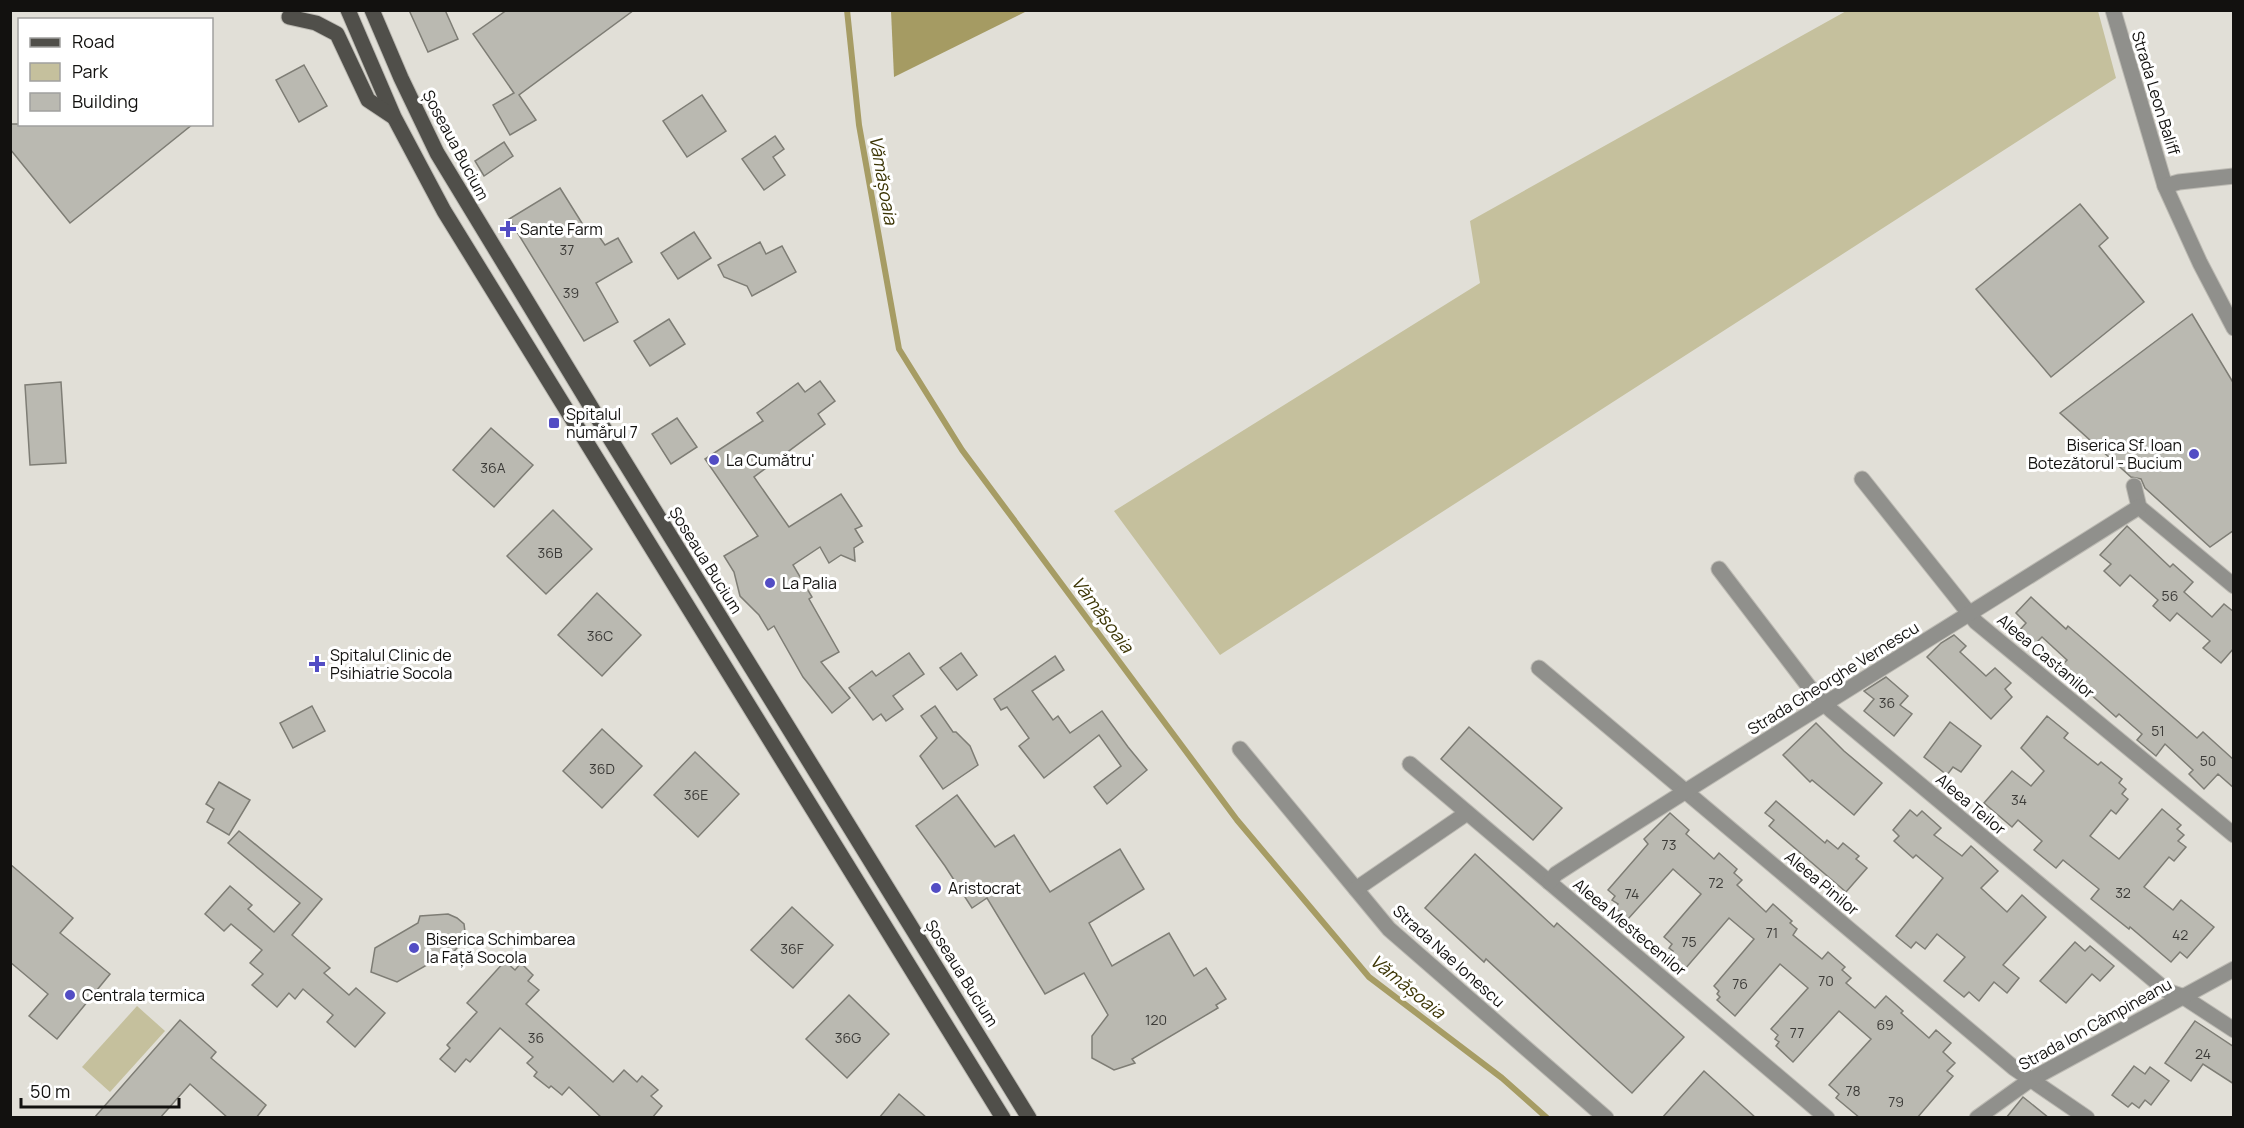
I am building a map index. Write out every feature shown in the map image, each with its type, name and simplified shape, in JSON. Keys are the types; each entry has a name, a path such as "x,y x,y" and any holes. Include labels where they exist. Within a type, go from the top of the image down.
{"main road":[{"path":"348,10 394,117 444,211 1003,1118"},
{"name":"Șoseaua Bucium","path":"372,10 437,153 602,426 1029,1118"},
{"path":"289,17 316,24 337,34 368,100 394,117"}],"street":[{"name":"Strada Leon Baliff","path":"2113,10 2165,186 2200,263 2234,328"},
{"path":"2165,186 2179,182 2234,176"},
{"name":"Aleea Castanilor","path":"1862,479 1969,615 2234,835"},
{"path":"2134,486 2139,507 2234,586"},
{"name":"Strada Gheorghe Vernescu","path":"1549,882 1556,874 1684,791 2139,507"},
{"name":"Aleea Teilor","path":"1719,568 1824,704 2167,991 2182,996 2234,1030"},
{"name":"Aleea Pinilor","path":"1539,668 2030,1080 2087,1118"},
{"name":"Strada Nae Ionescu","path":"1240,749 1389,929 1606,1118"},
{"name":"Aleea Mestecenilor","path":"1410,764 1827,1118"},
{"path":"1356,889 1467,813"},
{"name":"Strada Ion Câmpineanu","path":"1977,1118 2030,1080 2234,969"}],"green space":[{"path":"1848,10 2098,11 2116,78 1220,655 1114,511 1480,283 1470,221"},
{"path":"137,1006 165,1031 110,1092 82,1067"}],"shaded area":[{"path":"891,10 1027,11 894,77"}],"building":[{"path":"409,10 445,10 458,39 428,52"},
{"path":"507,10 634,10 519,95 536,120 510,135 493,105 514,93 473,34"},
{"path":"304,65 327,106 299,122 276,80"},
{"path":"702,95 726,131 687,157 663,121"},
{"path":"10,124 18,124 18,126 191,126 70,223 10,149"},
{"path":"775,136 784,149 773,157 785,175 764,190 742,159"},
{"path":"504,142 513,156 484,176 475,161"},
{"path":"560,188 590,236 596,232 605,245 618,238 632,262 596,283 618,322 584,341 509,219"},
{"path":"2080,204 2108,238 2099,246 2144,302 2051,377 1976,289"},
{"path":"694,232 711,258 678,279 661,253"},
{"path":"760,242 766,254 782,246 796,272 752,296 747,286 724,277 718,265"},
{"path":"2192,314 2234,384 2234,530 2210,547 2145,488 2141,479 2131,477 2060,413"},
{"path":"669,319 685,344 650,366 634,341"},
{"path":"820,381 835,401 818,414 825,424 754,477 789,527 841,494 862,526 855,529 863,542 854,548 855,561 841,555 829,563 820,547 793,565 812,597 809,599 839,652 821,662 850,698 832,713 803,677 774,626 768,630 759,615 740,596 734,572 724,556 758,536 705,459 763,421 757,413 798,383 805,392"},
{"path":"61,382 66,463 30,465 25,385"},
{"path":"677,418 697,447 671,464 652,434"},
{"path":"491,428 533,465 494,507 453,470"},
{"path":"553,510 592,549 546,594 507,556"},
{"path":"2127,526 2170,567 2173,564 2193,582 2184,592 2212,617 2224,604 2234,612 2234,648 2221,663 2203,648 2210,641 2177,613 2170,621 2153,606 2158,600 2130,575 2120,586 2104,571 2111,564 2100,555"},
{"path":"597,593 641,635 602,676 558,635"},
{"path":"2031,597 2066,629 2068,626 2197,738 2203,732 2234,760 2234,788 2218,774 2204,789 2189,774 2193,770 2165,744 2156,756 2137,740 2142,734 2119,714 2116,717 2060,667 2067,660 2042,637 2033,646 2018,632 2026,623 2016,613"},
{"path":"1954,635 1966,646 1960,652 1986,676 1995,668 2011,683 2005,689 2012,697 1991,719 1927,657 1941,643"},
{"path":"909,653 924,674 893,696 903,709 886,721 881,714 873,720 849,688 872,671 876,676"},
{"path":"961,653 977,675 957,690 940,668"},
{"path":"1055,656 1064,670 1032,691 1053,720 1058,716 1070,733 1102,711 1147,770 1107,804 1094,787 1121,766 1099,735 1044,778 1019,746 1029,738 1007,707 1001,710 994,699"},
{"path":"1886,677 1908,696 1900,705 1912,714 1894,736 1864,711 1874,699 1864,691"},
{"path":"312,706 325,731 293,748 280,723"},
{"path":"935,706 953,732 956,732 970,746 978,765 943,789 920,756 937,738 921,716"},
{"path":"2047,716 2068,733 2064,738 2098,765 2101,762 2122,779 2119,783 2126,789 2122,794 2128,799 2116,814 2111,810 2090,836 2119,859 2162,809 2181,825 2177,829 2184,835 2178,841 2186,847 2174,861 2169,857 2144,887 2173,910 2181,900 2214,927 2187,958 2180,952 2171,962 2130,927 2129,929 2091,899 2099,889 2063,860 2056,868 2034,850 2042,841 2018,820 2012,827 1984,803 2012,771 2031,786 2044,771 2021,748"},
{"path":"1950,722 1981,746 1961,772 1953,767 1947,775 1924,757"},
{"path":"1816,723 1844,751 1882,783 1854,815 1812,780 1810,782 1783,755"},
{"path":"1469,727 1562,808 1533,840 1441,759"},
{"path":"602,729 642,766 602,808 563,771"},
{"path":"695,752 739,794 698,837 654,795"},
{"path":"219,782 250,800 229,835 207,822 214,809 206,804"},
{"path":"957,795 995,847 1014,835 1050,892 1120,849 1144,889 1089,923 1112,966 1169,933 1194,976 1206,968 1226,999 1216,1005 1218,1008 1132,1059 1135,1063 1114,1070 1092,1058 1092,1036 1108,1015 1084,973 1045,994 987,898 972,908 916,826"},
{"path":"1776,801 1825,843 1827,840 1838,849 1843,843 1859,856 1856,859 1867,868 1846,892 1769,826 1774,820 1765,813"},
{"path":"1910,810 1917,816 1922,811 1941,828 1934,835 1962,856 1971,846 1998,871 1981,888 2007,912 2022,895 2046,917 2003,965 2019,978 2007,993 1994,982 1979,1001 1969,992 1964,997 1944,981 1965,957 1937,934 1925,949 1916,942 1911,948 1896,936 1943,878 1916,855 1913,858 1894,841 1899,836 1893,830"},
{"path":"1670,813 1689,830 1686,834 1714,859 1719,853 1737,869 1734,873 1742,880 1737,885 1766,912 1773,904 1792,921 1790,923 1797,929 1793,935 1822,959 1828,952 1845,967 1842,970 1851,978 1846,983 1875,1008 1886,996 1929,1038 1936,1030 1951,1043 1943,1052 1955,1063 1947,1071 1953,1076 1917,1118 1860,1118 1836,1098 1839,1094 1829,1085 1871,1039 1839,1011 1793,1062 1776,1046 1779,1042 1775,1039 1778,1035 1771,1029 1808,988 1780,964 1735,1016 1717,1000 1720,997 1717,994 1719,991 1714,986 1754,939 1729,918 1685,969 1669,955 1673,951 1669,948 1672,944 1664,937 1701,894 1673,869 1628,919 1615,908 1618,904 1612,900 1615,896 1608,890 1648,844 1644,839"},
{"path":"239,831 322,899 292,935 330,968 324,973 349,995 356,988 385,1013 355,1047 327,1022 333,1015 303,989 295,999 289,993 277,1007 252,985 263,974 250,963 262,950 231,924 224,931 205,914 230,886 252,905 248,909 274,932 300,903 228,843"},
{"path":"1475,854 1554,927 1557,923 1684,1037 1632,1093 1486,959 1484,962 1425,908"},
{"path":"10,864 73,918 60,933 110,974 57,1039 29,1016 48,994 10,962"},
{"path":"792,907 833,945 793,988 751,950"},
{"name":"Biserica Schimbarea la Față Socola","path":"448,914 464,924 465,932 464,940 449,957 439,958 397,982 371,972 375,948 418,923 420,916"},
{"path":"2075,942 2085,951 2090,946 2114,966 2100,981 2092,974 2066,1003 2040,981"},
{"path":"505,961 515,970 521,963 533,975 528,981 539,990 526,1004 613,1082 624,1070 637,1082 642,1076 658,1090 651,1096 662,1106 652,1118 602,1118 569,1087 562,1095 551,1086 549,1088 534,1076 537,1072 527,1063 533,1057 500,1028 470,1062 466,1059 455,1072 440,1059 450,1048 447,1045 477,1012 467,1003"},
{"path":"849,995 889,1034 847,1078 806,1039"},
{"path":"180,1020 216,1052 211,1058 266,1105 256,1118 228,1118 190,1084 160,1118 94,1118"},
{"path":"2195,1021 2234,1047 2234,1084 2203,1064 2191,1081 2165,1063"},
{"path":"2134,1066 2145,1074 2150,1067 2169,1081 2151,1105 2145,1100 2139,1108 2132,1103 2128,1107 2112,1095"},
{"path":"1704,1071 1756,1118 1662,1118"},
{"path":"899,1094 927,1118 879,1118"},
{"path":"2023,1097 2049,1118 2006,1118"}],"waterway":[{"name":"Vămășoaia","path":"847,10 859,125 899,349 962,450 1237,820 1369,977 1502,1078 1547,1118"}],"place":[{"name":"Sante Farm","path":"508,229"},
{"name":"Spitalul numărul 7","path":"554,423"},
{"name":"Biserica Sf. Ioan Botezătorul - Bucium","path":"2194,454"},
{"name":"La Cumătru'","path":"714,460"},
{"name":"La Palia","path":"770,583"},
{"name":"Spitalul Clinic de Psihiatrie Socola","path":"317,664"},
{"name":"Aristocrat","path":"936,888"},
{"name":"Biserica Schimbarea la Față Socola","path":"414,948"},
{"name":"Centrala termica","path":"70,995"}]}
